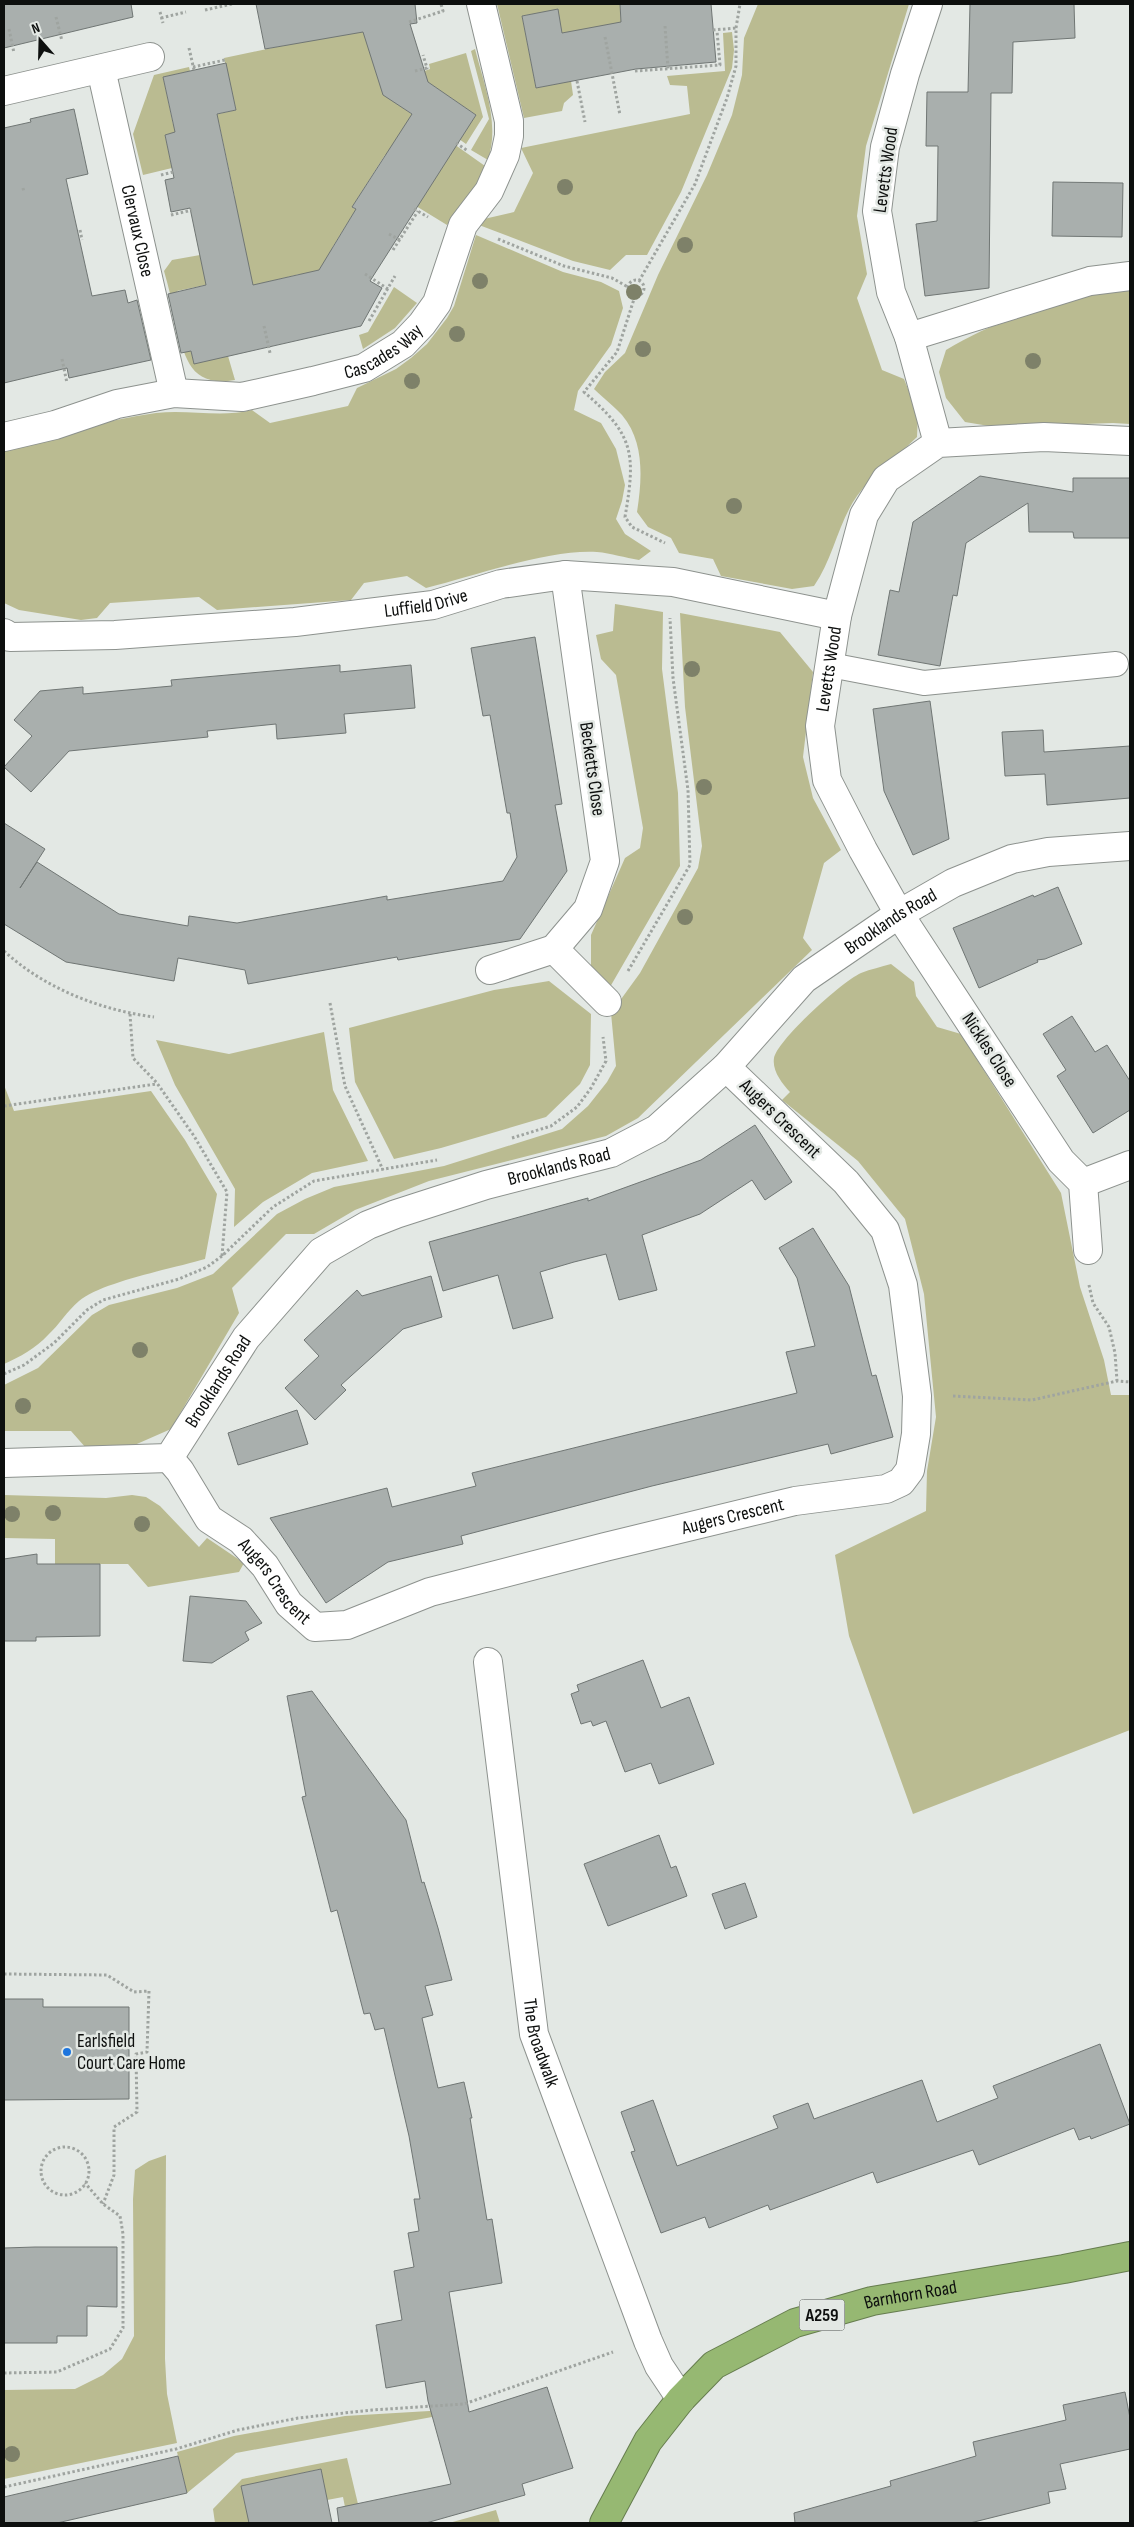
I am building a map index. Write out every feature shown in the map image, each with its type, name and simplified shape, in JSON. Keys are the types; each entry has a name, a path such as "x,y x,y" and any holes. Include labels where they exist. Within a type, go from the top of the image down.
{"highway":[{"name":"Barnhorn Road","path":"604,2523 648,2441 681,2399 714,2365 795,2323 872,2301 1130,2256"}],"street":[{"name":"Cascades Way","path":"4,437 55,425 117,404 174,393 242,397 364,368 403,344 422,324 437,303 463,225 489,191 505,155 509,136 504,98 481,4"},
{"name":"Levetts Wood","path":"899,914 827,780 820,726 837,616 864,515 886,479 938,443 909,337 891,292 877,211 885,147 905,74 928,4"},
{"path":"4,91 150,57"},
{"name":"Clervaux Close","path":"101,69 174,393"},
{"path":"909,337 1090,281 1130,276"},
{"path":"938,443 1044,437 1130,441"},
{"name":"Luffield Drive","path":"6,642 295,622 432,604 501,584 565,575 672,582 837,616"},
{"name":"Becketts Close","path":"554,949 588,909 605,861 565,575"},
{"name":"Brooklands Road","path":"169,1458 246,1338 321,1252 368,1225 422,1204 486,1185 611,1153 657,1129 726,1067 804,979 899,914 953,882 1012,860 1048,852 1130,846"},
{"name":"Nickles Close","path":"899,914 1062,1161 1083,1183"},
{"path":"490,970 554,949 607,1002"},
{"name":"Augers Crescent","path":"169,1458 180,1471 209,1518 241,1540 265,1566 289,1604 314,1627 347,1625 430,1592 605,1547 795,1501 886,1490 901,1482 910,1470 916,1434 917,1396 903,1285 885,1230 846,1182 726,1067"},
{"path":"1088,1250 1083,1183 1130,1165"},
{"path":"4,1464 169,1458"},
{"name":"The Broadwalk","path":"488,1662 534,2034 648,2340 659,2366 681,2399"}],"lane":[{"path":"830,665 924,683 1116,664"}],"path":[{"path":"205,10 232,4"},
{"path":"409,22 443,11 440,4"},
{"path":"639,281 695,184 727,98 736,66 736,28 740,4"},
{"path":"160,12 163,23"},
{"path":"161,18 186,12"},
{"path":"56,17 63,46"},
{"path":"665,26 668,69"},
{"path":"635,71 720,65 715,31 736,28"},
{"path":"9,29 14,53"},
{"path":"605,37 620,115"},
{"path":"189,48 194,69 225,60"},
{"path":"415,71 427,68 422,55"},
{"path":"577,81 585,122"},
{"path":"168,215 192,210"},
{"path":"393,250 416,210 425,215"},
{"path":"463,225 564,266 612,278 628,287 634,296"},
{"path":"80,230 82,240"},
{"path":"389,234 400,240"},
{"path":"365,274 388,288"},
{"path":"364,330 395,276"},
{"path":"628,287 631,281 639,281"},
{"path":"506,1140 551,1126 577,1107 582,1101 606,1061 601,1016 607,1002 642,950 690,865 688,790 673,678 670,603 676,562 673,551 665,543 632,527 625,517 630,480 628,440 609,413 584,392 617,352 634,296 642,292 644,288 639,281"},
{"path":"264,326 270,353"},
{"path":"62,359 68,387"},
{"path":"4,951 34,976 80,998 130,1014 154,1017"},
{"path":"330,1003 345,1086 383,1170"},
{"path":"130,1014 133,1058 157,1084 194,1136 227,1192 222,1256"},
{"path":"4,1106 157,1084"},
{"path":"4,1374 24,1365 54,1343 87,1310 103,1300 179,1279 207,1267 222,1256 273,1207 314,1181 441,1160"},
{"path":"1088,1250 1088,1278 1093,1303 1109,1327 1115,1353 1118,1381"},
{"path":"917,1396 934,1395 1032,1400 1118,1381 1130,1382"},
{"path":"4,1974 107,1975 134,1992 149,1991 147,2052 136,2054 136,2112 114,2127 114,2175 103,2204"},
{"path":"60,2148 78,2150 86,2158 89,2170 85,2183 78,2191 66,2195 53,2192 44,2183 41,2170 45,2157 60,2148"},
{"path":"4,2372 57,2372 110,2349 123,2328 123,2234 120,2216 103,2204 85,2183"},
{"path":"4,2487 176,2449 238,2430 298,2418 372,2410 464,2404 648,2340"}],"green space":[{"path":"306,4 363,4 372,31 416,74 396,103 485,166 478,182 447,225 416,206 385,155 352,207 390,231 353,214 332,248 367,271 310,316 300,274 259,284 269,325 210,284 177,291 194,363 228,356 235,380 220,381 208,379 199,375 187,359 164,271 172,260 200,255 191,208 235,198 219,123 165,135 172,168 143,175 133,134 154,75 189,67 190,71 163,77 173,124 236,110 224,58 314,39"},
{"path":"497,4 620,4 622,35 562,33 557,10 522,16 536,88 571,81 573,95 564,103 562,111 524,118"},
{"path":"758,4 909,4 866,146 857,216 867,274 857,298 882,370 904,379 918,414 917,437 878,472 857,496 850,507 821,575 814,586 792,589 721,576 713,559 679,553 671,538 648,527 637,512 641,474 635,437 622,415 594,389 605,372 625,353 658,275 707,175 732,115 742,75 744,38"},
{"path":"732,32 734,50 732,68 681,192 647,255 626,255 610,270 573,261 479,225 484,219 514,212 533,173 521,148 690,114 687,86 670,85 667,76 725,71 723,33"},
{"path":"475,49 492,118 491,146 488,160 471,150 489,119 471,51"},
{"path":"466,53 483,117 466,144 459,139 476,115 416,74 430,69 429,64"},
{"path":"476,235 563,272 601,282 619,291 623,308 611,345 578,391 574,410 601,423 616,449 625,485 616,519 625,534 651,551 639,560 597,552 556,555 512,564 426,588 407,576 364,583 351,600 217,610 199,597 110,603 97,618 81,620 19,610 4,603 4,450 98,424 156,413 228,413 252,410 270,423 348,406 357,388 396,369 411,358 427,344 447,318 454,306"},
{"path":"1130,285 1130,424 995,427 965,422 946,398 939,372 946,350 967,338 1012,318 1059,303"},
{"path":"394,287 417,303 395,328 363,349 359,335 368,332"},
{"path":"615,604 663,612 662,669 678,793 680,866 610,987 591,966 591,935 625,858 640,848 643,828 616,675 601,659 596,635 613,631"},
{"path":"680,613 780,632 813,672 803,757 813,798 841,850 824,863 803,938 812,950 638,1118 606,1136 429,1181 355,1210 314,1234 286,1234 232,1288 239,1313 171,1429 130,1447 86,1448 71,1431 4,1431 4,1385 38,1368 92,1315 109,1305 177,1288 213,1274 277,1214 305,1199 334,1187 444,1166 562,1129 588,1106 607,1082 616,1066 611,1013 640,973 698,868 702,846 685,707"},
{"path":"891,964 914,982 916,996 937,1027 961,1034 1061,1193 1080,1287 1104,1360 1111,1395 1130,1395 1130,1730 913,1814 849,1636 835,1555 926,1511 927,1471 936,1417 924,1294 905,1219 858,1161 782,1100 790,1092 778,1076 774,1063 778,1049 787,1038 812,1011 840,987 861,973"},
{"path":"549,981 591,1014 590,1065 580,1084 546,1117 441,1148 394,1159 355,1082 349,1028 494,990"},
{"path":"324,1032 333,1090 368,1161 312,1173 263,1202 234,1227 235,1189 175,1085 156,1040 229,1054"},
{"path":"4,1085 14,1111 151,1091 185,1140 217,1194 205,1259 139,1276 90,1294 79,1301 38,1344 4,1364"},
{"path":"4,1495 106,1498 132,1495 146,1497 160,1506 199,1547 207,1538 244,1563 239,1572 148,1587 128,1564 55,1564 55,1539 4,1538"},
{"path":"166,2155 165,2359 167,2394 177,2443 4,2479 4,2390 75,2389 103,2375 122,2359 134,2336 133,2199 135,2170 149,2161"},
{"path":"463,2409 432,2417 236,2453 187,2493 177,2452 234,2436 345,2416"},
{"path":"347,2458 358,2504 345,2507 343,2497 327,2500 320,2469 248,2485 256,2522 215,2523 213,2509 242,2479"},
{"path":"496,2510 500,2523 449,2523"}],"building":[{"path":"4,4 131,4 133,17 4,48"},
{"path":"256,4 415,4 417,23 410,24 428,82 476,115 370,281 382,288 361,326 194,364 191,351 181,353 168,294 206,285 190,208 171,212 165,180 174,178 165,135 175,132 163,77 226,63 236,110 217,114 253,285 319,270 356,209 352,207 412,114 383,95 363,32 265,49"},
{"path":"620,4 711,4 716,62 636,69 536,88 522,16 558,9 562,33 621,22"},
{"path":"970,4 1074,4 1075,38 1013,42 1012,93 991,93 989,288 925,296 916,224 937,221 938,146 926,146 927,92 968,92"},
{"path":"74,109 88,174 66,179 92,296 125,290 128,303 137,300 151,360 69,378 67,368 4,383 4,128 31,122 30,119"},
{"path":"1053,182 1123,183 1122,237 1052,236"},
{"path":"980,476 1073,492 1073,478 1130,478 1130,538 1074,538 1073,532 1029,532 1028,503 966,543 957,596 953,595 940,666 878,655 890,590 899,592 913,522"},
{"path":"535,637 562,804 555,805 567,871 520,939 398,960 397,957 248,984 245,970 178,958 174,981 66,962 4,924 4,823 45,849 20,888 37,862 119,914 188,926 189,916 237,923 387,896 387,900 503,881 517,857 510,813 507,813 490,715 483,716 471,648"},
{"path":"340,665 340,672 411,665 415,708 344,714 346,733 277,739 276,724 207,731 208,737 69,751 31,792 4,767 32,736 14,720 40,691 83,687 83,694 172,686 171,680"},
{"path":"930,701 949,839 913,855 884,791 873,709"},
{"path":"1043,730 1044,752 1130,746 1130,798 1047,805 1045,774 1005,776 1002,732"},
{"path":"1058,887 1082,944 1045,959 1037,960 1038,962 979,988 953,928 1033,895 1034,897"},
{"path":"1072,1016 1095,1052 1107,1045 1130,1081 1130,1110 1093,1133 1057,1076 1066,1070 1043,1034"},
{"path":"755,1125 792,1182 765,1200 752,1180 700,1214 642,1235 657,1290 619,1300 606,1254 574,1262 540,1272 553,1318 513,1329 498,1275 443,1291 429,1242 588,1198 588,1201 701,1160"},
{"path":"813,1228 849,1286 872,1376 876,1375 893,1437 831,1454 828,1444 652,1486 461,1536 463,1544 388,1562 326,1603 270,1518 387,1488 392,1507 476,1486 472,1473 797,1393 786,1352 815,1346 797,1278 779,1248"},
{"path":"431,1276 442,1317 403,1329 341,1385 346,1390 315,1420 285,1388 319,1356 304,1340 357,1290 362,1296"},
{"path":"297,1410 308,1444 238,1465 228,1433"},
{"path":"37,1554 37,1564 100,1564 100,1636 36,1637 36,1641 4,1641 4,1559"},
{"path":"190,1596 246,1601 262,1623 245,1632 249,1640 212,1663 183,1661"},
{"path":"643,1660 661,1708 689,1697 714,1764 659,1784 651,1763 625,1772 606,1721 593,1726 591,1721 581,1724 571,1694 579,1691 577,1685"},
{"path":"312,1691 406,1820 422,1883 424,1882 452,1980 425,1986 433,2015 422,2018 438,2088 464,2082 472,2118 470,2118 487,2220 492,2219 502,2283 449,2292 469,2412 547,2387 573,2468 522,2484 525,2495 426,2523 339,2523 337,2508 451,2484 428,2401 425,2381 386,2388 376,2325 402,2320 394,2271 414,2267 408,2233 419,2231 414,2199 420,2199 409,2136 384,2028 375,2030 370,2013 364,2014 337,1910 331,1912 302,1797 306,1796 287,1696"},
{"path":"659,1835 671,1868 676,1866 687,1896 608,1926 584,1864"},
{"path":"745,1883 757,1917 725,1929 712,1894"},
{"name":"Earlsfield Court Care Home","path":"4,1999 43,1999 43,2007 129,2007 129,2099 4,2100"},
{"path":"1100,2044 1130,2124 1091,2139 1090,2136 1079,2140 1074,2128 979,2165 973,2150 877,2183 873,2172 770,2210 768,2205 709,2228 705,2217 661,2233 631,2152 635,2151 621,2112 653,2100 677,2166 778,2128 773,2116 808,2103 814,2119 922,2080 937,2122 998,2098 993,2086"},
{"path":"117,2247 117,2307 87,2306 87,2336 57,2336 57,2343 4,2343 4,2248"},
{"path":"1125,2392 1130,2418 1130,2449 1060,2464 1066,2489 1048,2492 1050,2503 970,2523 795,2523 794,2513 891,2486 890,2481 976,2456 973,2442 1066,2420 1063,2405"},
{"path":"178,2456 187,2493 57,2523 4,2523 4,2497"},
{"path":"321,2469 332,2523 249,2523 241,2486"}],"place":[{"name":"Earlsfield Court Care Home","path":"67,2052"}]}
